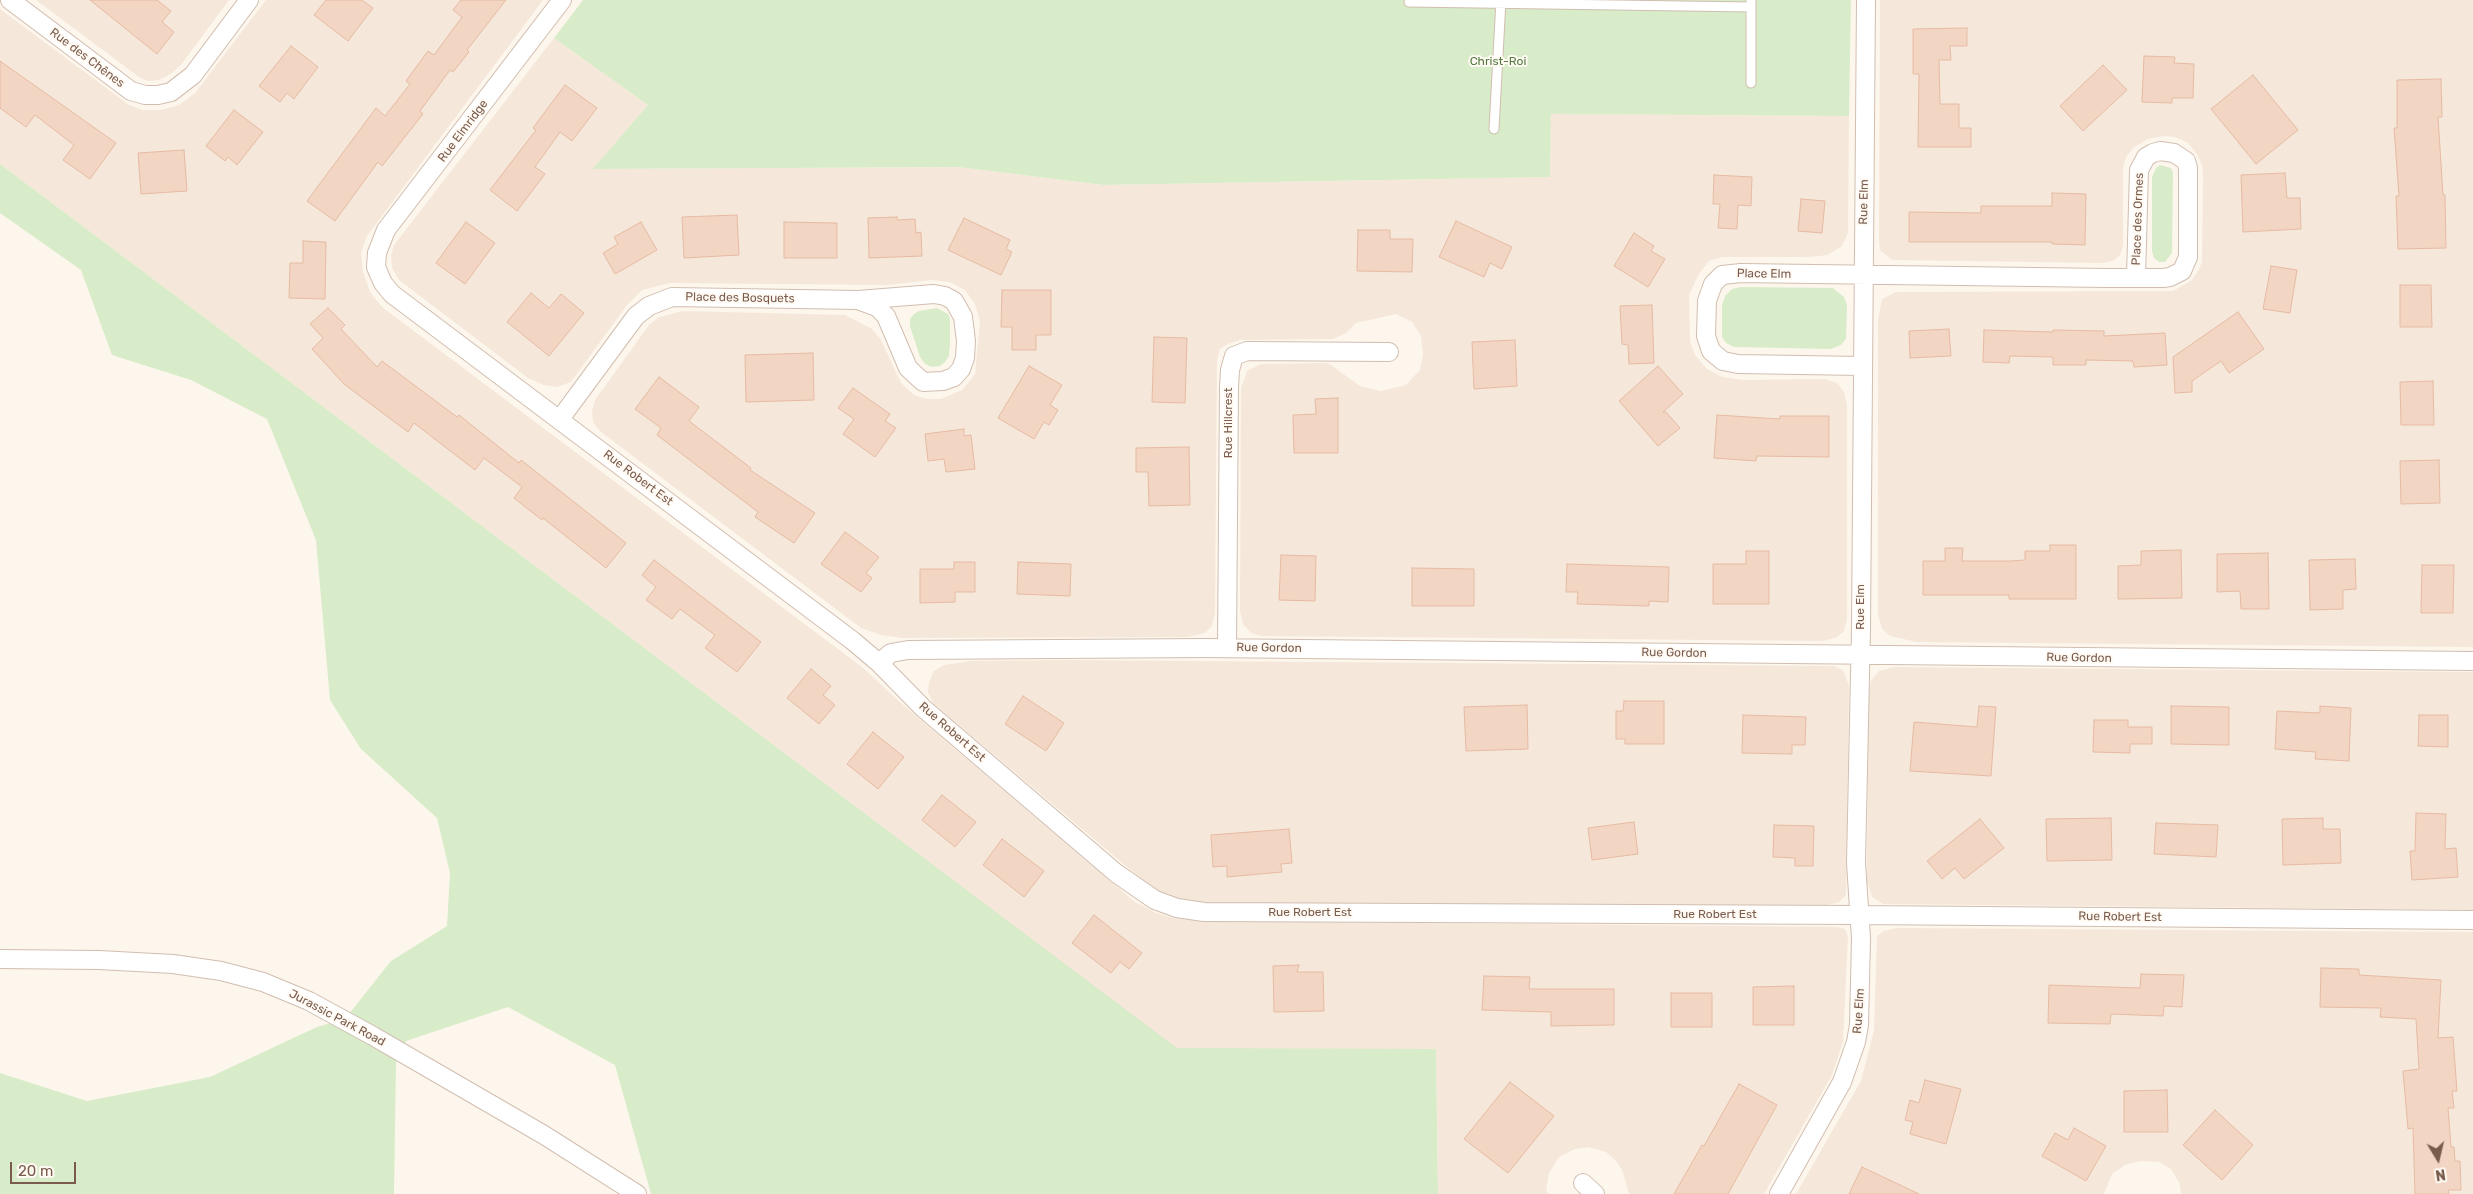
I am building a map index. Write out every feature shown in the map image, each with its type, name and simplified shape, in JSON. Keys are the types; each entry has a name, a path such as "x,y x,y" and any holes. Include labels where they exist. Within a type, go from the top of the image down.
{"street":[{"name":"Rue des Chênes","path":"10,0 131,91 151,95 171,92 183,85 193,75 249,0"},
{"name":"Rue Elmridge","path":"376,267 377,253 386,230 562,0"},
{"name":"Rue Elm","path":"1779,1194 1831,1106 1842,1082 1856,1042 1862,938 1856,862 1860,655 1866,0"},
{"name":"Place des Ormes","path":"1863,275 2136,278 2170,277 2182,271 2186,266 2188,257 2188,168 2186,162 2174,152 2160,151 2146,156 2139,170 2136,278"},
{"name":"Rue Robert Est","path":"376,267 383,283 392,294 560,419 878,662 922,708 1116,873 1155,900 1177,908 1214,912 1859,914 2473,920"},
{"name":"Place Elm","path":"1862,366 1730,364 1717,358 1711,352 1706,336 1709,292 1712,284 1722,275 1741,273 1863,275"},
{"name":"Place des Bosquets","path":"560,419 636,316 660,300 687,296 858,300 934,294 945,296 954,301 963,317 966,341 962,369 954,377 943,381 922,382 908,368 886,316 877,306 858,300"},
{"name":"Rue Hillcrest","path":"1227,648 1229,387 1230,370 1234,356 1247,351 1389,352"},
{"name":"Rue Gordon","path":"878,662 891,653 908,650 1227,648 2473,661"},
{"name":"Jurassic Park Road","path":"0,959 108,960 172,964 221,971 263,982 309,1001 365,1031 544,1135 637,1194"}],"lane":[{"path":"1409,2 1751,4 1751,82"},
{"path":"1494,129 1501,2"}],"shaded area":[{"path":"36,0 229,0 181,65 171,74 159,80 148,81 139,77"},
{"path":"266,0 543,0 367,236 361,253 363,272 370,292 382,307 862,667 901,703 1135,902 1156,913 1174,918 1207,921 1837,927 1845,929 1848,937 1843,1042 1832,1075 1764,1194 1629,1194 1622,1170 1616,1161 1606,1152 1588,1147 1575,1149 1559,1157 1549,1173 1546,1189 1548,1194 1438,1194 1436,1049 1177,1049 0,164 0,9 129,105 143,110 161,110 179,105 195,93"},
{"path":"1880,0 2473,0 2473,647 1916,642 1890,636 1882,629 1878,616 1878,320 1882,299 1896,292 2173,291 2192,280 2202,262 2203,176 2202,165 2197,154 2188,143 2175,137 2164,136 2148,139 2134,147 2126,157 2123,168 2123,247 2120,255 2113,261 2102,263 1892,260 1880,250 1879,240"},
{"path":"554,38 648,105 594,169 958,167 1103,185 1550,177 1551,114 1849,116 1848,233 1842,246 1828,255 1809,257 1722,257 1709,261 1699,274 1689,295 1690,341 1695,355 1707,369 1723,377 1742,380 1825,379 1837,383 1844,392 1847,406 1847,618 1844,631 1837,637 1824,641 1261,636 1251,633 1243,624 1240,611 1241,389 1247,371 1261,364 1328,363 1360,386 1381,391 1406,385 1420,370 1423,354 1421,336 1412,322 1396,314 1356,323 1346,333 1333,339 1240,340 1220,349 1217,360 1215,613 1212,626 1205,633 1188,637 902,638 881,635 861,628 601,432 593,422 592,411 595,400 649,325 659,317 683,311 845,315 872,329 881,340 901,383 914,395 927,399 941,399 962,390 975,374 980,321 975,304 965,290 950,282 932,280 887,285 670,283 642,290 627,305 571,382 557,387 544,385 528,378 399,280 392,268 391,255 394,245"},
{"path":"1068,660 1834,666 1843,670 1849,686 1846,895 1839,902 1828,905 1226,905 1196,904 1177,899 1152,888 934,704 928,693 929,682 934,671 944,665 972,661"},
{"path":"1894,667 2473,672 2473,910 1883,904 1872,897 1867,881 1868,698 1871,681 1879,671"},
{"path":"1896,928 2473,932 2473,1194 2181,1194 2180,1184 2171,1169 2159,1162 2141,1161 2125,1165 2112,1174 2104,1194 1796,1194 1861,1081 1874,1031 1877,936 1884,931"}],"green space":[{"name":"Christ-Roi","path":"583,0 1851,0 1849,116 1551,114 1550,177 1103,185 958,167 593,169 648,105 554,38"},
{"path":"0,164 1177,1048 1436,1049 1438,1194 651,1194 615,1065 508,1007 406,1041 396,1062 394,1194 0,1194 0,1073 87,1101 210,1077 317,1027 345,1019 391,961 447,926 450,873 437,818 361,749 330,700 316,540 267,419 191,380 112,355 81,270 0,213"},
{"path":"2160,165 2171,168 2173,173 2172,253 2165,262 2159,262 2154,258 2152,251 2152,177 2156,168"},
{"path":"1741,287 1833,288 1844,297 1847,305 1846,339 1841,345 1831,349 1734,347 1726,343 1722,337 1722,305 1725,296 1732,289"},
{"path":"937,308 948,314 950,319 949,356 940,366 932,367 925,364 920,357 910,326 910,319 919,311"}],"building":[{"path":"90,0 157,0 171,11 162,22 174,32 157,54"},
{"path":"326,0 362,0 373,8 348,41 314,15"},
{"path":"461,0 506,0 467,50 469,52 453,72 450,70 420,111 423,114 382,166 378,162 335,221 307,201 376,108 385,116 410,84 406,81 428,51 434,55 462,17 453,10"},
{"path":"1967,28 1967,46 1950,46 1951,60 1939,60 1940,104 1959,104 1959,128 1971,128 1971,147 1918,147 1919,74 1913,74 1913,29"},
{"path":"291,46 318,67 294,99 287,93 280,102 259,86"},
{"path":"2144,56 2175,57 2174,63 2194,64 2193,98 2172,98 2172,103 2142,102"},
{"path":"0,61 116,143 90,179 63,160 74,145 35,115 26,127 0,108"},
{"path":"2103,65 2127,90 2083,131 2060,106"},
{"path":"2253,75 2298,130 2256,164 2211,109"},
{"path":"2441,79 2442,117 2438,117 2443,195 2445,195 2446,248 2398,249 2396,196 2399,196 2394,128 2397,128 2397,80"},
{"path":"565,85 597,108 572,141 560,132 535,167 545,174 517,211 490,190 536,130 533,128"},
{"path":"234,110 263,132 237,165 228,157 225,161 206,146"},
{"path":"184,150 187,191 141,194 138,153"},
{"path":"2285,173 2287,198 2300,198 2301,229 2243,232 2241,175"},
{"path":"1714,175 1752,177 1751,206 1738,205 1737,229 1718,228 1720,204 1713,204"},
{"path":"2052,193 2086,194 2085,245 2052,244 2052,242 1909,242 1909,212 1981,213 1981,206 2052,206"},
{"path":"1801,199 1825,201 1822,233 1798,231"},
{"path":"737,215 739,255 684,258 682,217"},
{"path":"897,217 897,220 915,219 916,233 921,232 922,256 869,258 868,218"},
{"path":"964,218 1010,240 1006,249 1012,252 1001,275 948,250"},
{"path":"1456,221 1512,247 1502,269 1490,263 1484,277 1439,257"},
{"path":"466,222 495,243 465,284 436,263"},
{"path":"641,222 657,250 615,274 603,253 618,244 614,237"},
{"path":"784,222 837,223 837,258 784,258"},
{"path":"1358,230 1390,230 1390,239 1413,239 1412,272 1357,271"},
{"path":"1634,233 1654,246 1651,251 1665,259 1648,287 1614,266"},
{"path":"303,241 326,242 325,299 289,298 290,263 303,263"},
{"path":"2271,266 2297,270 2290,313 2263,309"},
{"path":"2400,285 2431,285 2432,327 2400,327"},
{"path":"1002,290 1051,290 1051,335 1036,335 1036,350 1012,350 1012,327 1001,327"},
{"path":"531,293 549,308 561,294 584,313 549,356 507,322"},
{"path":"1652,305 1654,363 1629,364 1628,345 1622,344 1620,306"},
{"path":"328,308 345,325 341,329 377,367 382,361 457,417 459,415 519,463 521,460 626,543 606,568 543,518 542,520 514,498 522,487 484,458 475,470 414,423 408,432 344,384 312,349 323,338 310,324"},
{"path":"2238,312 2264,349 2229,373 2221,361 2192,381 2192,392 2175,393 2173,357"},
{"path":"1949,329 1951,356 1910,358 1909,331"},
{"path":"1984,330 2104,331 2104,336 2165,333 2167,365 2134,367 2133,361 2086,360 2086,365 2053,365 2053,357 2010,356 2009,363 1983,362"},
{"path":"1154,337 1187,338 1185,403 1152,402"},
{"path":"1515,340 1517,386 1474,389 1472,342"},
{"path":"813,353 814,400 746,402 745,355"},
{"path":"1029,366 1062,385 1050,405 1058,410 1049,425 1044,422 1034,439 998,418"},
{"path":"1658,366 1683,394 1663,412 1666,412 1680,428 1658,446 1619,401"},
{"path":"659,377 699,407 689,421 751,468 750,470 815,513 794,543 755,517 758,512 657,435 661,428 635,409"},
{"path":"2433,381 2434,425 2401,425 2400,382"},
{"path":"853,388 890,414 885,421 896,428 875,457 843,434 854,419 838,408"},
{"path":"1338,398 1338,453 1294,453 1293,415 1316,414 1315,399"},
{"path":"1717,415 1780,419 1780,416 1829,416 1829,457 1757,456 1756,461 1714,458"},
{"path":"964,429 964,436 971,435 975,469 946,472 944,459 928,461 925,434"},
{"path":"1189,447 1190,505 1149,506 1148,472 1136,472 1136,448"},
{"path":"2439,460 2440,503 2401,504 2400,461"},
{"path":"845,532 879,557 866,573 872,578 861,592 821,564"},
{"path":"2050,545 2076,545 2076,599 2009,599 2009,595 1923,595 1923,561 1945,561 1945,548 1963,548 1962,561 2010,561 2025,560 2025,551 2050,551"},
{"path":"2181,550 2182,598 2118,599 2118,566 2141,565 2141,551"},
{"path":"1746,551 1769,551 1769,604 1713,604 1713,564 1746,564"},
{"path":"2268,553 2269,609 2241,609 2240,591 2217,592 2217,554"},
{"path":"1281,555 1316,556 1315,601 1279,600"},
{"path":"2355,559 2356,589 2343,590 2343,609 2310,610 2309,560"},
{"path":"654,560 761,642 737,672 705,648 715,635 680,609 672,619 646,600 656,587 642,575"},
{"path":"954,562 975,562 975,592 955,592 955,602 920,603 920,569 954,569"},
{"path":"1018,562 1071,564 1070,596 1017,594"},
{"path":"1567,564 1669,567 1668,602 1649,601 1649,606 1577,604 1578,592 1566,592"},
{"path":"2422,565 2454,565 2453,613 2421,613"},
{"path":"1412,568 1474,569 1474,606 1412,606"},
{"path":"811,669 831,686 823,695 835,705 819,724 787,698"},
{"path":"1023,696 1064,723 1046,751 1005,724"},
{"path":"1624,701 1664,701 1664,744 1625,744 1625,739 1616,739 1616,711 1623,711"},
{"path":"1527,705 1528,749 1466,751 1464,707"},
{"path":"1979,706 1996,707 1991,776 1910,771 1914,722 1977,727"},
{"path":"2171,706 2229,707 2229,745 2171,744"},
{"path":"2320,706 2351,708 2349,761 2315,759 2316,752 2275,749 2277,711 2320,713"},
{"path":"1743,715 1806,717 1805,745 1792,745 1792,754 1742,753"},
{"path":"2419,715 2448,715 2448,747 2418,746"},
{"path":"2094,720 2128,720 2128,727 2152,727 2152,744 2130,744 2130,753 2093,752"},
{"path":"873,732 904,757 878,789 847,764"},
{"path":"942,795 976,822 955,847 922,820"},
{"path":"2416,813 2446,814 2445,849 2456,848 2458,877 2412,880 2410,851 2415,851"},
{"path":"2111,818 2112,860 2047,861 2046,819"},
{"path":"2323,818 2323,829 2340,829 2341,863 2283,865 2282,819"},
{"path":"1980,819 2004,848 1964,879 1955,868 1942,879 1927,861"},
{"path":"1634,822 1638,854 1592,860 1588,828"},
{"path":"2156,823 2218,825 2216,857 2154,854"},
{"path":"1774,825 1814,826 1813,866 1795,866 1795,858 1773,857"},
{"path":"1289,829 1292,863 1281,864 1282,872 1227,877 1227,866 1213,867 1211,835"},
{"path":"1002,839 1044,871 1024,897 983,865"},
{"path":"1094,915 1142,953 1129,969 1120,962 1111,973 1072,943"},
{"path":"1299,965 1297,972 1323,972 1324,1011 1274,1012 1273,966"},
{"path":"2321,968 2359,969 2359,975 2441,980 2438,1038 2453,1037 2457,1091 2452,1091 2454,1108 2448,1108 2451,1147 2454,1147 2455,1161 2460,1161 2461,1190 2448,1190 2449,1194 2415,1194 2413,1128 2408,1129 2403,1071 2419,1069 2416,1019 2380,1017 2381,1008 2320,1007"},
{"path":"2141,974 2184,975 2182,1007 2164,1006 2163,1016 2111,1014 2110,1024 2048,1023 2049,985 2140,988"},
{"path":"1484,976 1530,977 1529,989 1614,989 1614,1025 1551,1026 1551,1012 1482,1010"},
{"path":"1794,986 1794,1025 1753,1025 1753,987"},
{"path":"1671,993 1712,993 1712,1027 1671,1027"},
{"path":"1925,1080 1961,1089 1946,1144 1910,1134 1913,1122 1905,1120 1910,1100 1919,1103"},
{"path":"1510,1082 1554,1116 1508,1173 1464,1139"},
{"path":"1739,1084 1777,1105 1728,1194 1674,1194 1702,1145 1704,1146"},
{"path":"2167,1090 2168,1132 2124,1132 2124,1091"},
{"path":"2215,1110 2253,1145 2222,1180 2183,1145"},
{"path":"2074,1128 2106,1146 2086,1181 2042,1156 2055,1133 2068,1140"},
{"path":"1862,1167 1919,1194 1849,1194"}]}
